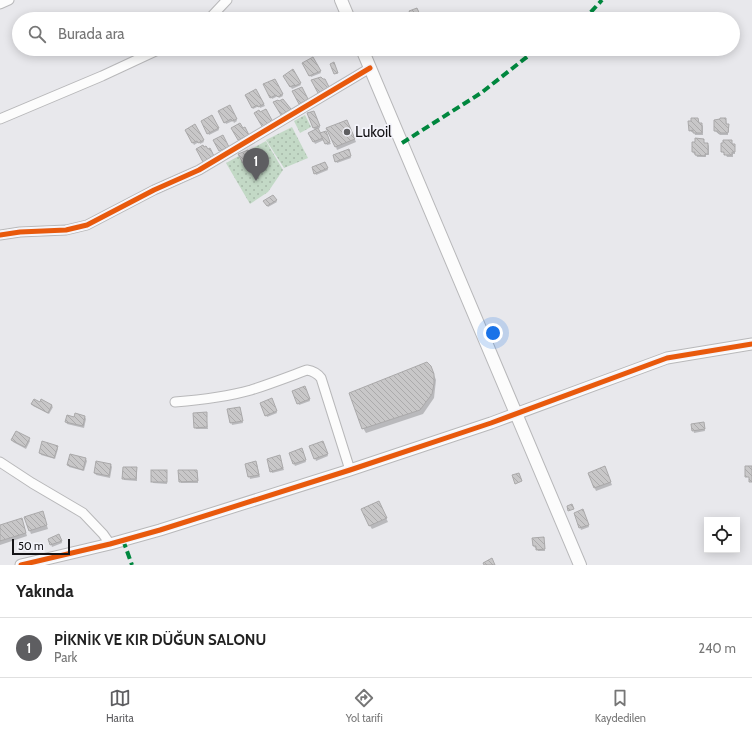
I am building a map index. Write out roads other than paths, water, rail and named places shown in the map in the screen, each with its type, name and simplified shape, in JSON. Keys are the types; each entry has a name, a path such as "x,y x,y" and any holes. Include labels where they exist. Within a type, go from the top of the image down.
{"main road":[{"path":"341,0 347,12"},
{"path":"365,56 580,565"}],"street":[{"path":"0,4 9,0"},
{"path":"216,12 227,0"},
{"path":"0,119 102,76 145,56"},
{"path":"0,235 20,232 62,231 87,225 154,190 199,170 370,68"},
{"path":"21,565 46,562 160,530 350,470 516,414 667,358 752,344"},
{"path":"175,402 230,395 311,370 322,378 350,470"},
{"path":"0,462 83,513 103,534 110,544"}],"place":[{"name":"Lukoil","path":"347,132"},
{"name":"PİKNİK VE KIR DÜĞUN SALONU","path":"256,181"}]}
